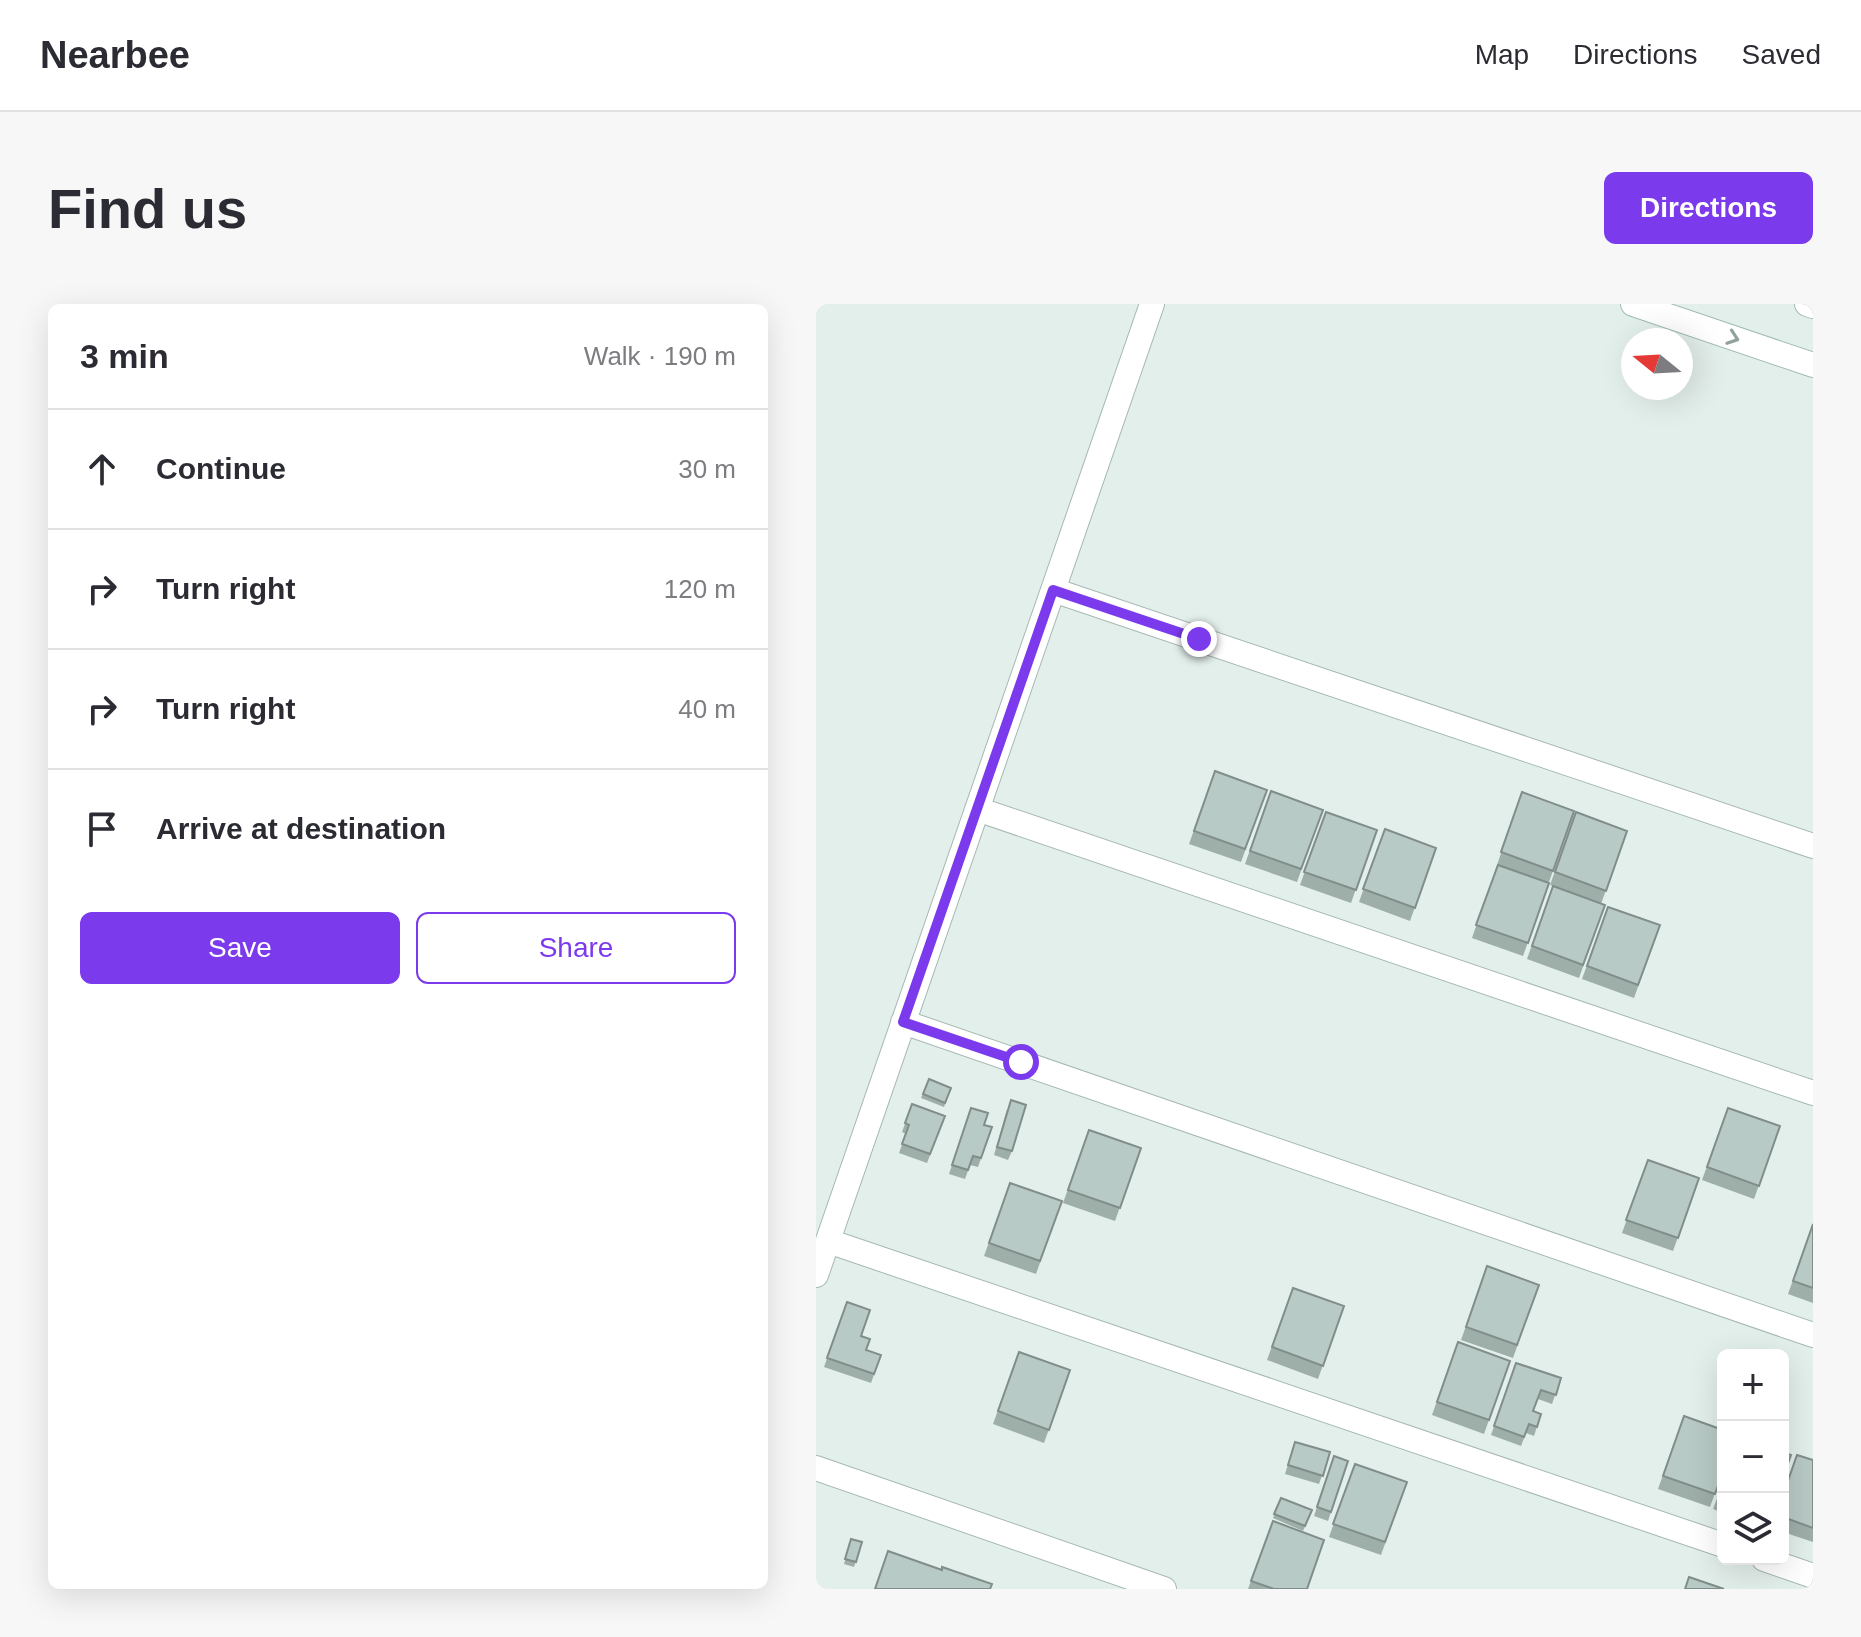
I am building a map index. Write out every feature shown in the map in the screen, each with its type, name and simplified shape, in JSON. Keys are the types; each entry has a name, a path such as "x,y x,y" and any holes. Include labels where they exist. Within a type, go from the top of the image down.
{"street":[{"path":"816,1275 1152,304"},
{"path":"1633,304 1813,365"},
{"path":"1807,304 1813,306"},
{"path":"1053,590 1813,846"},
{"path":"977,809 1813,1093"},
{"path":"903,1022 1813,1335"},
{"path":"828,1241 1717,1543"},
{"path":"816,1468 1164,1589"},
{"path":"1781,1565 1813,1576"}],"building":[{"path":"1215,771 1267,790 1245,849 1194,831"},
{"path":"1271,791 1323,810 1301,869 1250,851"},
{"path":"1522,792 1574,811 1553,871 1501,852"},
{"path":"1326,812 1377,830 1356,890 1304,872"},
{"path":"1576,812 1627,831 1606,891 1555,872"},
{"path":"1385,829 1436,848 1415,908 1363,889"},
{"path":"1498,865 1549,883 1528,943 1476,925"},
{"path":"1553,886 1605,905 1583,965 1532,946"},
{"path":"1608,907 1660,925 1638,985 1587,966"},
{"path":"929,1079 951,1088 945,1103 923,1094"},
{"path":"1011,1100 1026,1105 1012,1151 997,1147"},
{"path":"912,1104 945,1116 930,1154 902,1144"},
{"path":"971,1108 988,1113 984,1125 992,1127 981,1158 973,1156 968,1170 952,1165"},
{"path":"1728,1108 1780,1126 1759,1186 1707,1167"},
{"path":"1089,1130 1141,1148 1120,1208 1068,1190"},
{"path":"1648,1160 1699,1178 1678,1238 1626,1220"},
{"path":"1010,1183 1062,1201 1040,1261 989,1243"},
{"path":"1813,1224 1813,1288 1793,1281"},
{"path":"1487,1266 1539,1285 1517,1345 1466,1327"},
{"path":"1293,1288 1344,1306 1323,1366 1272,1347"},
{"path":"847,1302 870,1310 861,1336 870,1339 866,1350 881,1355 874,1374 827,1358"},
{"path":"1458,1342 1510,1361 1489,1420 1437,1402"},
{"path":"1019,1352 1070,1370 1049,1430 998,1411"},
{"path":"1516,1363 1561,1378 1556,1395 1541,1390 1533,1411 1541,1414 1537,1427 1529,1424 1524,1437 1494,1426"},
{"path":"1684,1416 1717,1428 1715,1494 1663,1476"},
{"path":"1295,1442 1330,1452 1323,1476 1288,1465"},
{"path":"1797,1455 1813,1460 1813,1528 1789,1519 1789,1478"},
{"path":"1334,1456 1348,1461 1331,1512 1317,1507"},
{"path":"1355,1464 1407,1482 1385,1542 1333,1524"},
{"path":"1281,1498 1312,1510 1305,1526 1274,1514"},
{"path":"1273,1521 1324,1540 1307,1589 1274,1589 1251,1581"},
{"path":"851,1539 862,1542 856,1562 845,1559"},
{"path":"888,1551 992,1584 990,1589 875,1589"},
{"path":"1689,1577 1724,1589 1685,1589"}],"route":[{"path":"1021,1062 903,1022 1053,590 1199,639"}]}
